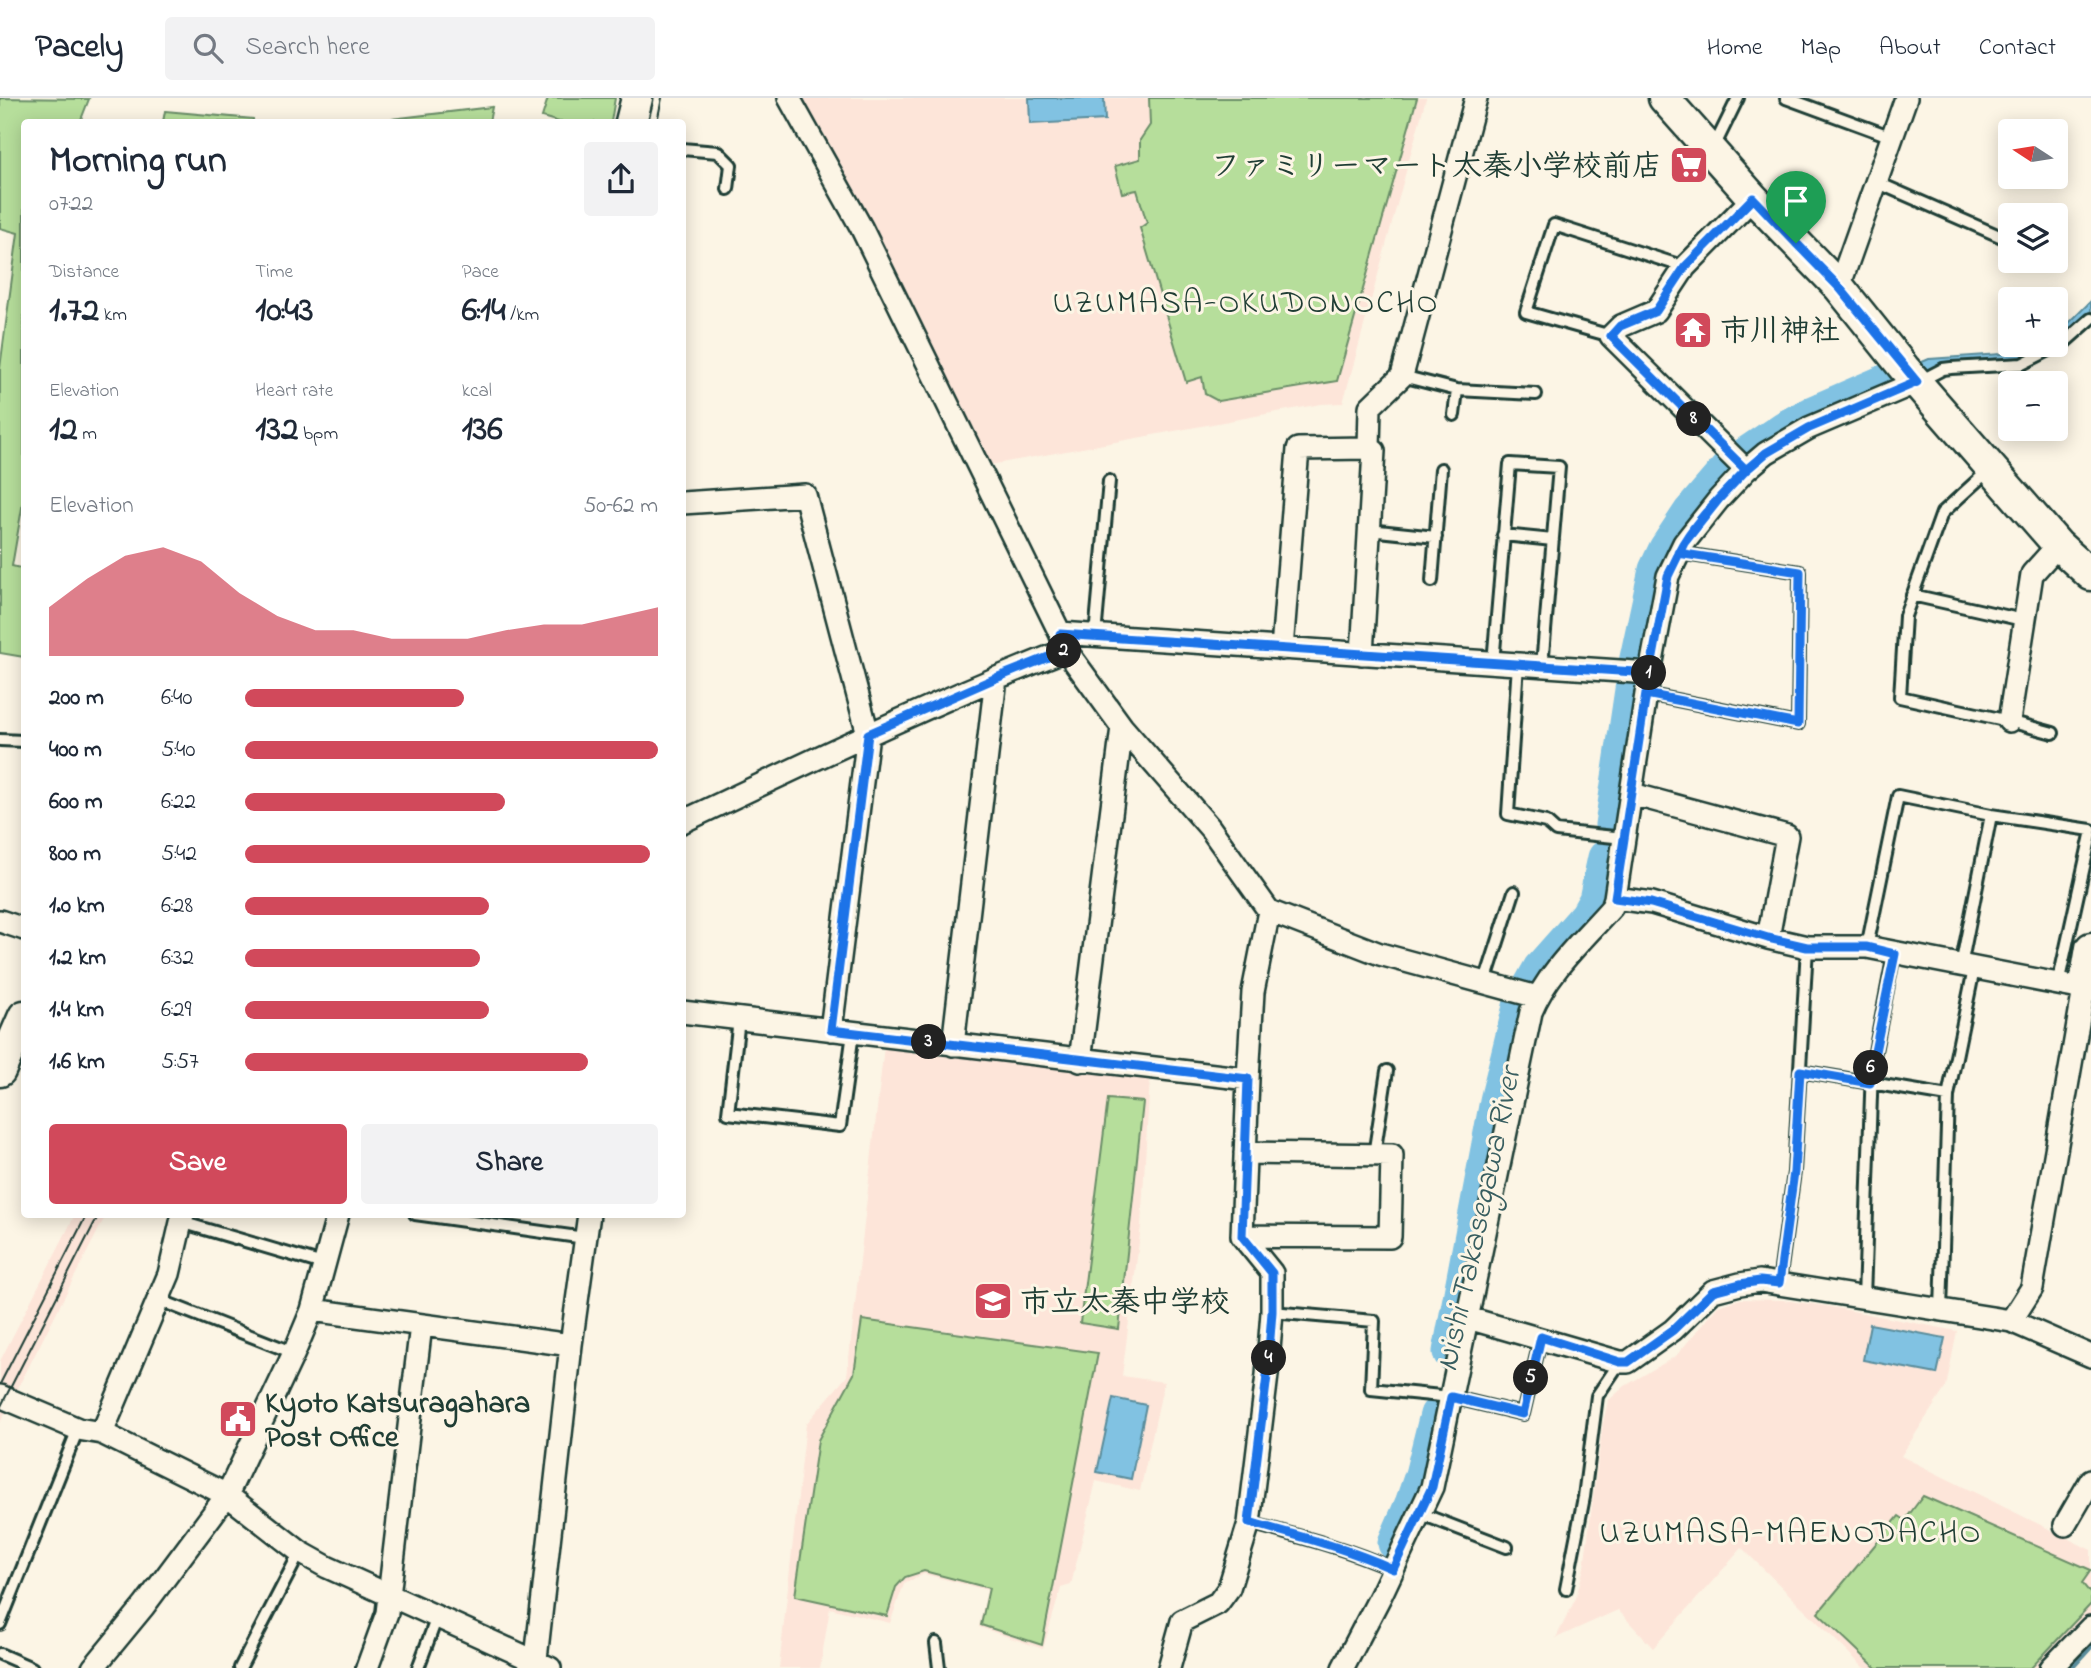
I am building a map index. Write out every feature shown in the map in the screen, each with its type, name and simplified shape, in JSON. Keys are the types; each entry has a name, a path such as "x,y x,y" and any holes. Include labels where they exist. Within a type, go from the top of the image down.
{"main road":[{"path":"632,119 637,98"},
{"path":"1664,98 1753,198 1839,287 1990,469 2057,545 2091,575"},
{"path":"2071,987 2091,948"},
{"path":"0,1071 21,1023"}],"street":[{"path":"789,98 861,227 1063,642 1122,727 1210,828 1269,911 1380,954 1529,995"},
{"path":"1369,448 1370,407 1402,376 1476,98"},
{"path":"1839,287 1906,98"},
{"path":"1746,470 1611,336 1620,326 1656,311 1685,267 1753,198"},
{"path":"1529,995 1612,907 1668,576 1684,543 1746,470 1766,453 1912,376"},
{"path":"1282,649 1298,449 1369,448 1374,451 1362,654"},
{"path":"686,503 805,495 868,734 831,1030"},
{"path":"2009,721 2032,574 2057,545"},
{"path":"686,820 868,734 996,678 1063,642 1095,636 1542,666 1648,684"},
{"path":"953,1045 996,678"},
{"path":"1080,1061 1122,727"},
{"path":"1632,794 1787,836 1768,938"},
{"path":"1615,898 1651,903 1807,947 1867,947 2071,987 2032,1288 2011,1321"},
{"path":"1169,1668 1182,1621 1218,1603 1229,1588 1249,1522 1267,1376 1272,1273 1242,1236 1253,992 1269,911"},
{"path":"0,921 21,928"},
{"path":"1343,1668 1384,1565 1419,1513 1432,1487 1442,1396 1468,1318 1531,1012 1529,995"},
{"path":"686,1012 1248,1079"},
{"path":"1242,1236 1390,1237 1392,1155 1245,1153"},
{"path":"102,1433 169,1274 182,1218"},
{"path":"93,1668 144,1606 227,1495 312,1310 337,1218"},
{"path":"0,1396 78,1429 102,1433 227,1495 300,1552 327,1567 540,1666 570,1345 588,1218"},
{"path":"1468,1318 1620,1362 1628,1362 1673,1330 1713,1291 1750,1282 1779,1283 2011,1321 2091,1356"},
{"path":"312,1310 570,1345"},
{"path":"367,1668 387,1613 421,1325"},
{"path":"2064,1525 2089,1489"},
{"path":"2051,1668 2091,1627"}],"lane":[{"path":"1712,151 1738,98"},
{"path":"1786,98 1892,137"},
{"path":"686,149 718,152 731,165 728,190"},
{"path":"1876,182 1998,235"},
{"path":"1611,336 1526,312 1554,225 1685,267"},
{"path":"1912,376 1951,368 2022,364 2065,342 2091,319"},
{"path":"1402,376 1457,390 1536,394"},
{"path":"1454,415 1457,390"},
{"path":"1493,663 1510,464 1559,467 1542,666"},
{"path":"1432,581 1441,469"},
{"path":"1990,469 1942,513 1905,616 1900,698 2053,733"},
{"path":"1095,636 1109,481"},
{"path":"1370,530 1436,537"},
{"path":"1503,535 1553,540"},
{"path":"1648,684 1798,724 1800,572 1678,553"},
{"path":"1912,595 2023,620"},
{"path":"1518,664 1508,814 1546,822 1556,831 1624,838"},
{"path":"0,740 21,741"},
{"path":"1867,947 1898,796 2091,832 2071,987"},
{"path":"1941,1310 1948,1096 1991,815"},
{"path":"1485,982 1514,892"},
{"path":"1779,1283 1794,1172 1807,947"},
{"path":"1864,1298 1870,1083 1895,954"},
{"path":"739,1019 728,1113 840,1126 853,1033"},
{"path":"1374,1155 1387,1071"},
{"path":"1800,1071 1948,1096"},
{"path":"182,1218 323,1264"},
{"path":"443,1218 585,1238"},
{"path":"159,1300 294,1353"},
{"path":"1272,1312 1374,1321 1371,1389 1442,1396 1523,1414 1541,1337"},
{"path":"1566,1589 1584,1497 1597,1396 1620,1362"},
{"path":"0,1624 78,1429"},
{"path":"1419,1513 1507,1547"},
{"path":"1249,1522 1384,1565"},
{"path":"240,1668 300,1552"},
{"path":"418,1668 437,1617"},
{"path":"936,1643 939,1668"},
{"path":"0,1654 32,1668"}],"shaded area":[{"path":"803,98 1426,98 1343,403 1321,404 990,465"},
{"name":"市立太秦中学校","path":"884,1046 1150,1078 1141,1226 1122,1376 1164,1382 1140,1491 1096,1481 1071,1585 1061,1588 1043,1649 979,1627 987,1590 924,1574 904,1584 890,1623 830,1608 820,1668 779,1668 806,1424 847,1376"},
{"path":"73,1218 104,1218 0,1423 0,1361"},
{"path":"1741,1299 1782,1300 1826,1306 1957,1331 1946,1387 1901,1456 2091,1550 2091,1616 2042,1668 1864,1668 1742,1548 1653,1648 1618,1610 1556,1638 1576,1598 1584,1567 1608,1401 1625,1386 1676,1356 1718,1306"}],"green space":[{"path":"0,98 89,99 81,119 21,119 21,514 12,566 21,568 21,656 0,653 0,368 18,233 0,228"},
{"path":"548,98 615,98 612,119 542,117"},
{"path":"1149,98 1417,98 1337,381 1218,401 1205,394 1202,377 1186,382 1140,228 1147,223 1137,190 1122,193 1115,166 1140,159 1140,140 1150,125"},
{"path":"492,107 490,119 391,119"},
{"path":"165,111 253,119 164,119"},
{"path":"1108,1099 1143,1102 1119,1329 1080,1323"},
{"path":"862,1320 1098,1353 1042,1645 981,1625 989,1588 924,1571 905,1577 896,1587 887,1616 795,1596 818,1440 854,1374"},
{"path":"1923,1496 2091,1570 2082,1583 2091,1594 2091,1604 2031,1668 1876,1668 1818,1613 1899,1516 1905,1520"}],"water":[{"path":"1029,98 1104,98 1105,120 1030,124"},
{"path":"2091,301 2091,311 2068,332 2068,324"},
{"path":"1998,354 1998,357 2020,357 1943,363 1844,405 1840,397 1929,359"},
{"path":"1870,1324 1945,1338 1937,1374 1863,1360"},
{"path":"1113,1398 1146,1405 1131,1479 1097,1472"}],"waterway":[{"name":"Nishi Takasegawa River","path":"1613,825 1637,663 1657,570 1667,549 1691,513 1732,465 1785,429 1813,414 1887,382"},
{"name":"Nishi Takasegawa River","path":"1451,1352 1498,1101 1522,1003 1541,969 1588,916 1597,900 1606,858"},
{"name":"Nishi Takasegawa River","path":"1396,1543 1423,1475 1438,1415"},
{"path":"2071,1668 2091,1646"}],"tram line":[{"path":"658,119 662,98"},
{"path":"0,1384 85,1218"},
{"path":"0,1408 97,1218"}],"place":[{"name":"ファミリーマート太秦小学校前店","path":"1689,165"},
{"name":"市川神社","path":"1693,330"},
{"name":"市立太秦中学校","path":"993,1301"},
{"name":"Kyoto Katsuragahara Post Office","path":"238,1419"}],"district":[{"name":"UZUMASA-OKUDONOCHO","path":"1246,301"},
{"name":"UZUMASA-MAENODACHO","path":"1791,1531"}],"route":[{"path":"1796,243 1753,198 1685,267 1656,311 1620,326 1611,336 1746,470 1719,499 1678,553 1800,572 1798,724 1646,694 1615,898 1651,903 1807,947 1867,947 1895,954 1870,1083 1800,1071 1794,1172 1779,1283 1760,1281 1713,1291 1673,1330 1628,1362 1620,1362 1541,1337 1523,1414 1451,1397 1432,1487 1393,1569 1331,1546 1249,1522 1267,1376 1272,1273 1242,1236 1248,1079 831,1030 868,734 1066,650 1060,634 1650,673 1668,576 1678,553 1684,543 1719,499 1766,453 1809,428 1917,382 1839,287 1796,243"}]}
